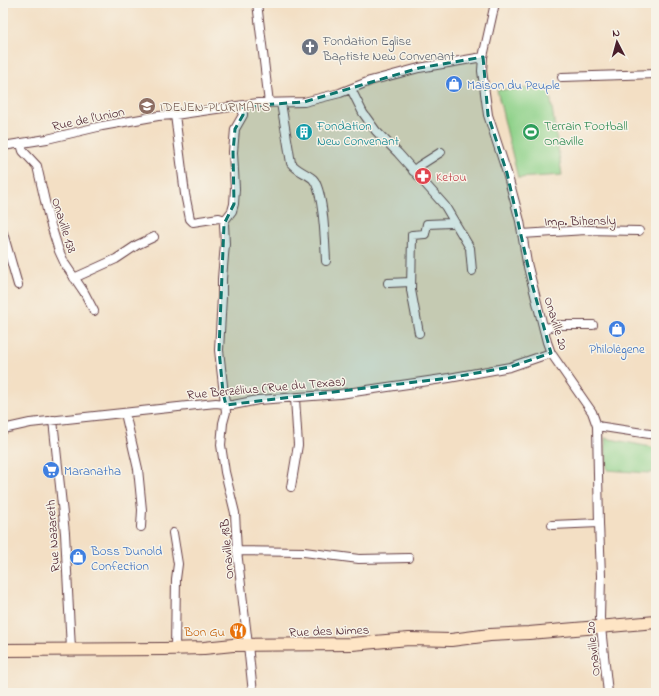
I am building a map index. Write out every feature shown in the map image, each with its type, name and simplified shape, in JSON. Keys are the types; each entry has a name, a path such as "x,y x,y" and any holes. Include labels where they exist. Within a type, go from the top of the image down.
{"street":[{"path":"257,3 269,103"},
{"name":"Onaville 20","path":"497,3 483,56 482,71 488,115 508,173 520,221 528,270 545,329 547,342 551,353 592,412 597,426 602,576 601,626 608,693"},
{"path":"651,3 656,4"},
{"name":"Rue de l'Union","path":"3,146 21,144 102,126 158,116 269,103 304,102 333,95 370,81 419,68 483,56"},
{"path":"562,77 656,74"},
{"path":"351,89 369,122 376,131 398,153 445,206 470,248 472,271"},
{"path":"281,102 291,163 295,169 313,180 322,206 326,261"},
{"path":"175,115 185,194 190,219 193,222 219,218 225,220 232,211 234,204 235,189 233,152 235,129 243,115 243,106"},
{"name":"Onaville 138","path":"21,144 23,151 37,166 48,219 65,264 94,311"},
{"path":"413,171 441,152"},
{"name":"Onaville 18B","path":"225,220 219,350 226,412 223,423 221,445 225,472 235,513 237,551 253,693"},
{"path":"419,333 411,282 412,235 425,234 427,224 451,224 454,222"},
{"name":"Imp. Bihensly","path":"522,234 586,230 639,231"},
{"path":"3,233 18,285"},
{"path":"74,278 116,259 137,245 154,237"},
{"path":"388,283 411,282"},
{"path":"545,329 555,325 593,325"},
{"name":"Rue Berzélius (Rue du Texas)","path":"3,430 30,423 53,420 216,403 233,405 258,400 340,394 449,378 510,367 551,353"},
{"path":"291,487 298,444 295,398"},
{"path":"125,413 138,469 142,510 141,527"},
{"name":"Rue Nazareth","path":"53,420 65,532 71,649"},
{"path":"597,426 656,435"},
{"path":"552,525 599,522"},
{"path":"174,533 178,564 176,579 175,649"},
{"path":"237,551 298,551 360,559 409,558"},
{"name":"Rue des Nimes","path":"3,650 175,649 248,645 330,645 409,640 451,640 656,622"}],"highlighted area":[{"path":"483,57 488,115 507,173 532,284 551,353 510,367 449,378 226,405 223,393 219,350 224,224 234,204 233,152 235,129 243,115 243,106 304,102 419,68"}],"green space":[{"name":"Terrain Football Onaville","path":"549,87 562,175 518,178 497,90"},
{"path":"605,438 656,448 656,472 649,473 607,470"}],"place":[{"name":"Fondation Eglise Baptiste New Convenant","path":"310,47"},
{"name":"Maison du Peuple","path":"454,84"},
{"name":"IDEJEN-PLURIMATS","path":"147,106"},
{"name":"Fondation New Convenant","path":"304,132"},
{"name":"Terrain Football Onaville","path":"531,132"},
{"name":"Ketou","path":"423,176"},
{"name":"Philolègene","path":"617,329"},
{"name":"Maranatha","path":"51,470"},
{"name":"Boss Dunold Confection","path":"78,557"},
{"name":"Bon Gu","path":"238,631"}]}
